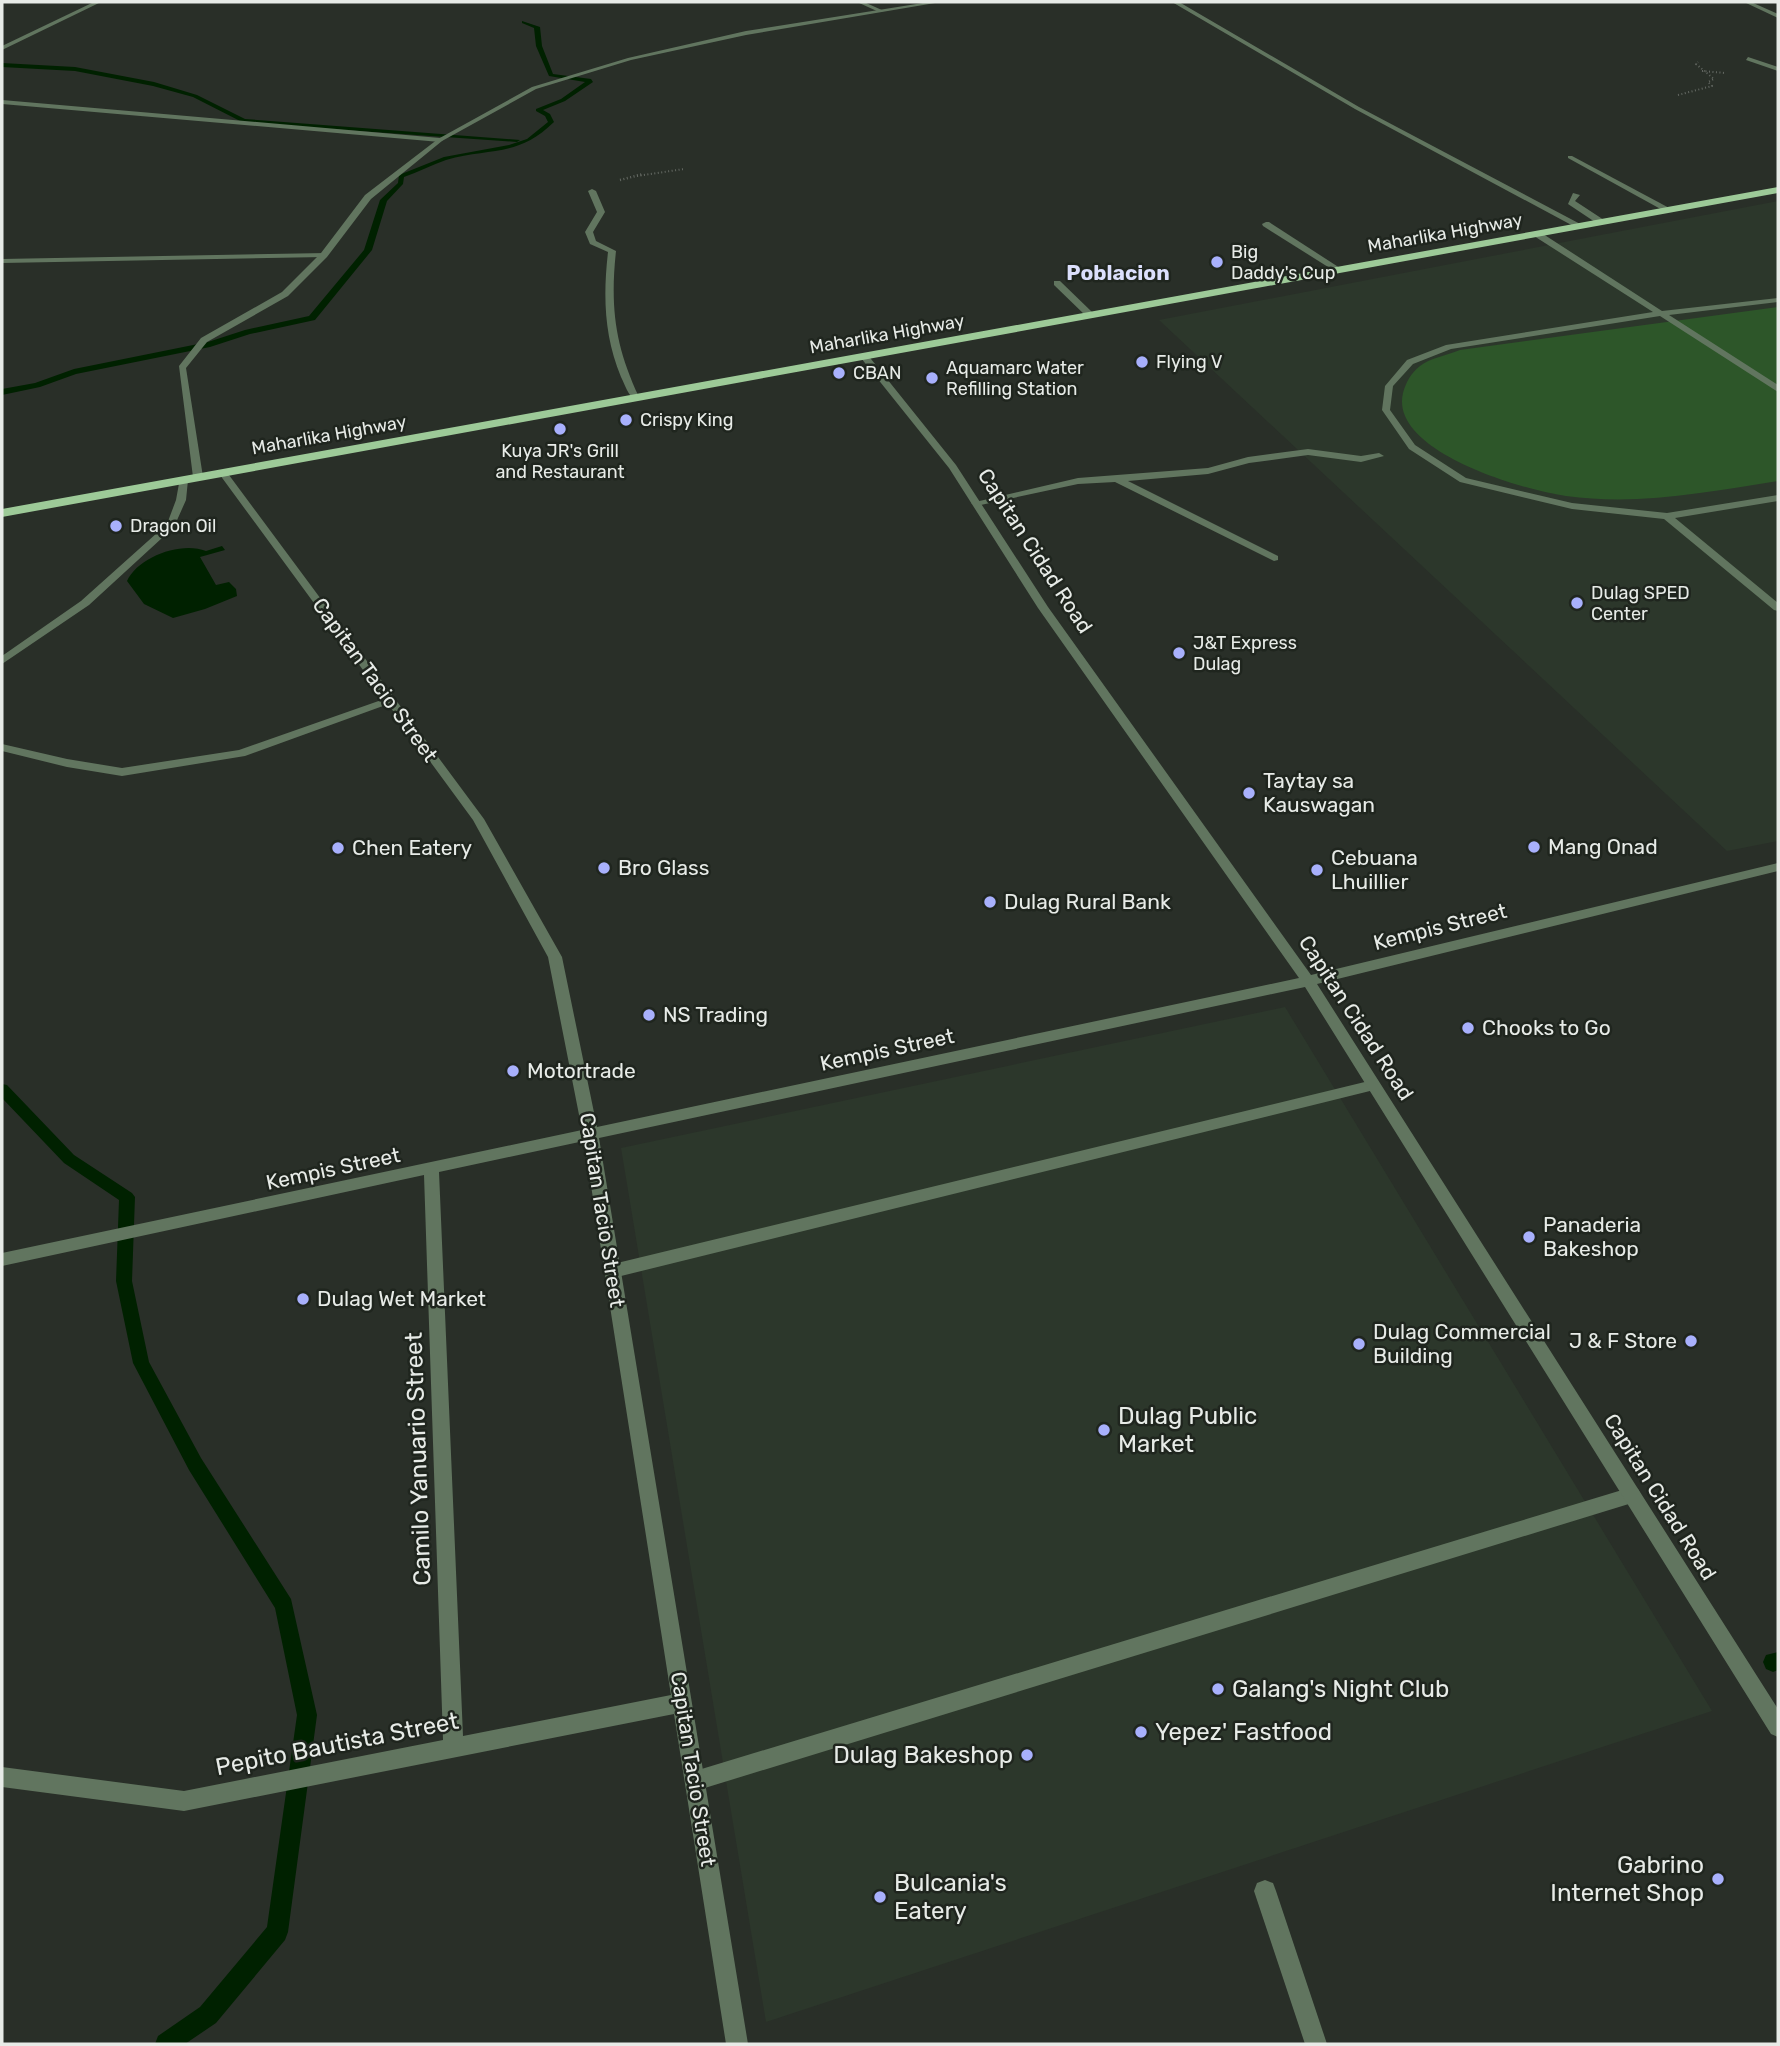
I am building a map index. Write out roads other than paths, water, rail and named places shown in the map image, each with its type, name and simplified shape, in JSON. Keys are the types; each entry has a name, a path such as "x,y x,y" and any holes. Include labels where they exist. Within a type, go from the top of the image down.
{"highway":[{"name":"Maharlika Highway","path":"2,513 1778,190"}],"street":[{"path":"2,48 98,2"},
{"path":"860,2 881,11"},
{"path":"198,477 182,368 204,340 285,294 324,255 368,197 440,140 534,88 618,63 746,33 938,2"},
{"path":"1175,2 1357,108 1580,226"},
{"path":"1747,2 1778,16"},
{"path":"1748,58 1778,69"},
{"path":"2,102 440,140"},
{"path":"1570,157 1669,210"},
{"path":"592,191 601,212 589,232 593,242 612,251 608,325 620,366 635,397"},
{"path":"1576,195 1571,202 1601,222"},
{"path":"1266,224 1339,270"},
{"path":"1537,234 1778,389"},
{"path":"2,261 324,255"},
{"path":"1057,283 1090,315"},
{"path":"1778,300 1659,314 1449,347 1410,362 1389,386 1386,410 1412,447 1463,480 1572,506 1667,516 1778,498"},
{"name":"Capitan Cidad Road","path":"864,356 953,467 1043,608 1308,981 1778,1727"},
{"path":"976,503 1078,481 1208,471 1248,460 1308,452 1360,459 1379,456"},
{"name":"Capitan Tacio Street","path":"223,473 478,819 555,957 591,1135 737,2044"},
{"path":"1117,479 1274,558"},
{"path":"2,661 85,603 171,525 181,500 183,480"},
{"path":"1667,516 1778,608"},
{"path":"2,748 67,764 122,772 241,753 390,700"},
{"name":"Kempis Street","path":"2,1259 431,1170 1308,981 1778,867"},
{"path":"613,1271 1373,1085"},
{"name":"Camilo Yanuario Street","path":"431,1170 453,1747"},
{"path":"695,1782 1632,1495"},
{"name":"Pepito Bautista Street","path":"2,1777 184,1801 682,1703"},
{"path":"1265,1891 1316,2044"}],"waterway":[{"path":"2,392 37,385 74,372 210,344 248,332 312,318 368,250 384,200 401,183 401,176 446,158 511,147 529,140 551,122 548,115 538,110 563,100 591,81 551,75 539,46 537,27 524,22"},
{"path":"2,65 75,69 154,84 195,96 244,121 517,140"},
{"path":"2,1089 69,1159 127,1197 124,1281 141,1363 195,1464 284,1605 307,1715 277,1932 208,2015 166,2044"},
{"path":"1773,1662 1778,1661"}],"place":[{"name":"Big Daddy's Cup","path":"1217,262"},
{"name":"Flying V","path":"1142,362"},
{"name":"CBAN","path":"839,373"},
{"name":"Aquamarc Water Refilling Station","path":"932,378"},
{"name":"Crispy King","path":"626,420"},
{"name":"Kuya JR's Grill and Restaurant","path":"560,429"},
{"name":"Dragon Oil","path":"116,526"},
{"name":"Dulag SPED Center","path":"1577,603"},
{"name":"J&T Express Dulag","path":"1179,653"},
{"name":"Taytay sa Kauswagan","path":"1249,793"},
{"name":"Mang Onad","path":"1534,847"},
{"name":"Chen Eatery","path":"338,848"},
{"name":"Bro Glass","path":"604,868"},
{"name":"Cebuana Lhuillier","path":"1317,870"},
{"name":"Dulag Rural Bank","path":"990,902"},
{"name":"NS Trading","path":"649,1015"},
{"name":"Chooks to Go","path":"1468,1028"},
{"name":"Motortrade","path":"513,1071"},
{"name":"Panaderia Bakeshop","path":"1529,1237"},
{"name":"Dulag Wet Market","path":"303,1299"},
{"name":"J & F Store","path":"1691,1341"},
{"name":"Dulag Commercial Building","path":"1359,1344"},
{"name":"Dulag Public Market","path":"1104,1430"},
{"name":"Galang's Night Club","path":"1218,1689"},
{"name":"Yepez' Fastfood","path":"1141,1732"},
{"name":"Dulag Bakeshop","path":"1027,1755"},
{"name":"Gabrino Internet Shop","path":"1718,1879"},
{"name":"Bulcania's Eatery","path":"880,1897"}],"district":[{"name":"Poblacion","path":"1118,273"}]}
